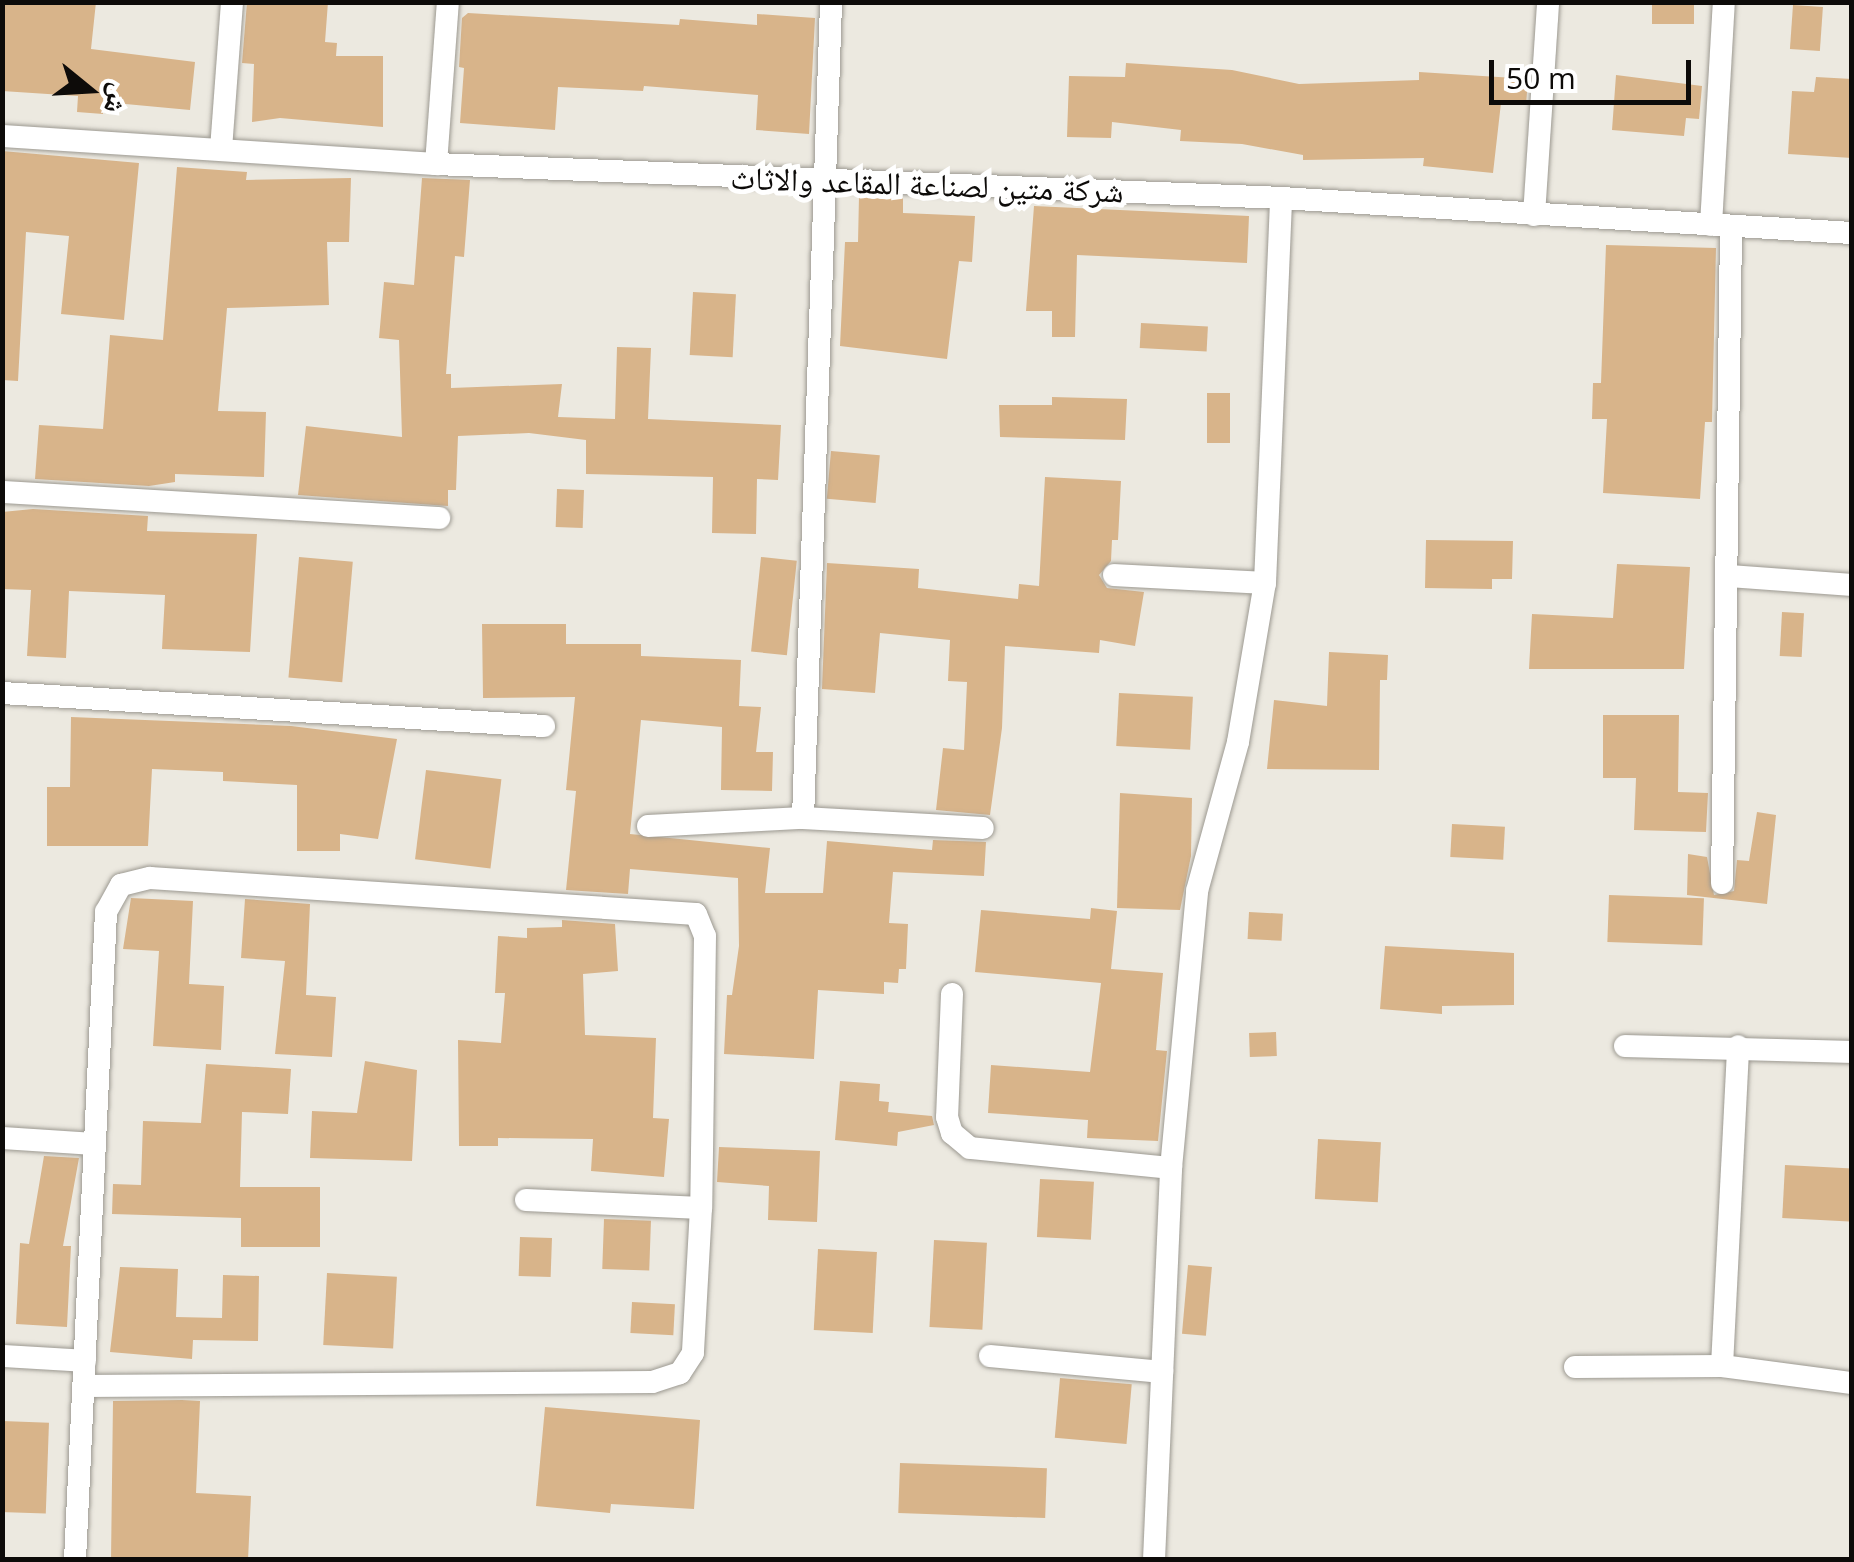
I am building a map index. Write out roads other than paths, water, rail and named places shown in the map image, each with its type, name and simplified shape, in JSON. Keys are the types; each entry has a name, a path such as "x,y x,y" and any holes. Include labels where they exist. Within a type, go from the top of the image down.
{"street":[{"path":"220,149 232,2"},
{"path":"436,164 448,2"},
{"path":"803,818 831,2"},
{"path":"1534,215 1548,2"},
{"path":"1722,882 1730,576 1721,226 1724,2"},
{"name":"شركة متين لصناعة المقاعد والاثاث","path":"2,136 436,164 1281,198 1852,233"},
{"path":"1154,1560 1171,1168 1197,891 1238,742 1265,584 1281,198"},
{"path":"2,492 438,518"},
{"path":"1114,575 1265,584"},
{"path":"1730,576 1852,585"},
{"path":"2,692 544,726"},
{"path":"648,826 803,818 984,828"},
{"path":"76,1560 95,1144 106,912 110,898 132,879 685,910 696,914 705,936 701,1208 694,1353 680,1372 652,1382 84,1386"},
{"path":"952,994 947,1117 952,1133 970,1148 1171,1168"},
{"path":"1625,1046 1852,1052"},
{"path":"1722,1366 1738,1046"},
{"path":"2,1138 95,1144"},
{"path":"526,1200 701,1208"},
{"path":"2,1356 85,1362"},
{"path":"990,1356 1162,1372"},
{"path":"1574,1367 1722,1366 1852,1383"}]}
